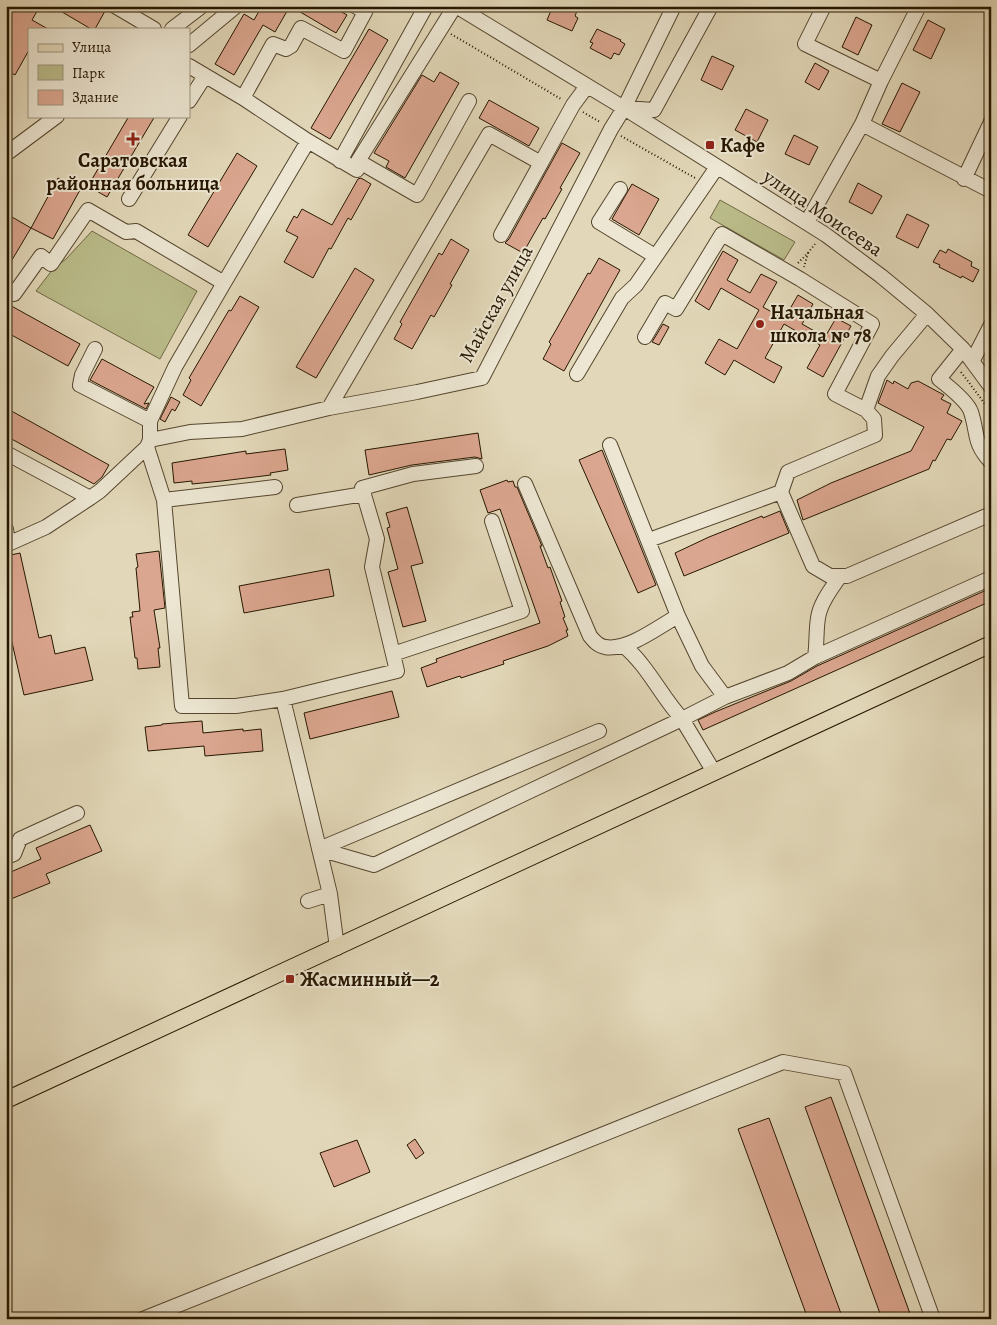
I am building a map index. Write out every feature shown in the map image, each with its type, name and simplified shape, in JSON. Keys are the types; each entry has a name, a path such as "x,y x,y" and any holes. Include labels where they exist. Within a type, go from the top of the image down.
{"main road":[{"path":"6,1100 991,644"}],"street":[{"path":"115,6 152,28"},
{"path":"173,28 202,6"},
{"path":"190,44 236,6"},
{"path":"244,98 273,44 286,48 291,46 301,28 344,52 365,12 355,6"},
{"path":"340,161 426,6"},
{"path":"190,67 244,98 308,141 357,170 358,161 456,6"},
{"name":"улица Моисеева","path":"456,6 807,222 881,276 927,314 973,360 991,387"},
{"name":"Майская улица","path":"149,443 190,432 242,429 329,408 482,378 611,129 624,108 674,6"},
{"path":"624,108 654,110 711,6"},
{"path":"824,6 805,44 881,81"},
{"path":"807,222 862,124 881,81 919,6"},
{"path":"190,99 204,76"},
{"path":"501,235 573,105 587,86"},
{"path":"358,161 417,195 469,102"},
{"path":"6,154 54,118"},
{"path":"129,199 179,118"},
{"path":"964,178 991,122"},
{"path":"862,124 991,191"},
{"path":"329,408 488,134 541,163"},
{"path":"308,141 175,367 150,421 149,443 164,500 182,706 236,706 283,699 397,671 372,567 377,539 362,488 413,474 476,466"},
{"path":"577,374 622,298 636,284 717,167"},
{"path":"620,189 599,222 655,256"},
{"path":"6,289 14,294 41,256 51,264 88,210 126,232 136,231 224,283"},
{"path":"645,337 665,303 676,309 722,234 800,279 872,324 835,394 866,410 874,419 875,434 788,472 782,492 813,566 830,576 847,576 991,514"},
{"path":"866,410 878,376 927,314"},
{"path":"973,360 991,325"},
{"path":"95,349 82,375 80,385 150,421"},
{"path":"963,349 939,379 950,387 971,410 975,432 982,452 991,462"},
{"path":"6,529 7,544 46,527 100,492 149,443"},
{"path":"610,445 678,616 702,666 725,697"},
{"path":"6,453 90,498"},
{"path":"525,484 590,636 596,643 605,647 624,646 678,616"},
{"path":"164,500 275,487"},
{"path":"649,540 782,492"},
{"path":"297,505 364,494"},
{"path":"393,654 522,611 492,521"},
{"path":"815,657 818,638 818,616 825,600 840,576"},
{"path":"319,849 374,865 725,697 788,673 815,657 991,578"},
{"path":"624,646 636,656 682,719 714,772"},
{"path":"283,699 330,894 337,948"},
{"path":"319,849 599,731"},
{"path":"6,857 14,854 20,839 77,813"},
{"path":"308,901 330,894"},
{"path":"143,1319 783,1062 844,1073 933,1319"}],"path":[{"path":"808,253 814,244"},
{"path":"953,361 991,412"}],"green space":[{"path":"720,200 795,242 784,260 710,218"},
{"path":"92,231 197,291 160,359 36,291 53,269 66,259"}],"building":[{"path":"6,6 16,10 18,6 40,6 32,20 46,28 28,28 28,52 15,75 6,70"},
{"path":"52,6 96,6 105,11 96,28 89,28"},
{"path":"262,6 290,6 275,32 263,25 234,75 215,64 244,14 254,20"},
{"path":"290,6 331,6 347,15 336,33"},
{"path":"553,6 579,6 575,16 578,18 572,31 547,20"},
{"path":"856,17 872,25 858,55 842,47"},
{"path":"928,20 945,29 931,59 913,50"},
{"path":"369,29 388,40 330,139 311,128"},
{"path":"597,29 621,40 625,44 619,55 614,53 611,59 590,48 593,43 590,42"},
{"path":"712,56 734,66 722,90 701,80"},
{"path":"815,63 829,71 819,90 805,82"},
{"path":"440,72 459,83 405,178 386,167 389,161 374,153 422,75 434,82"},
{"path":"902,83 920,92 900,132 882,124"},
{"path":"489,100 539,128 529,146 479,118"},
{"path":"746,109 768,120 757,142 735,130"},
{"path":"128,118 154,118 107,197 88,186"},
{"path":"794,135 818,147 809,165 785,154"},
{"path":"562,143 580,153 545,219 543,218 523,253 505,243"},
{"path":"237,153 257,166 208,247 188,235"},
{"path":"58,178 80,190 53,239 31,228"},
{"path":"361,178 371,184 351,220 348,218 331,249 329,248 313,278 284,262 298,237 286,231 294,216 297,218 302,209 332,225 358,179"},
{"path":"858,183 882,196 872,214 849,202"},
{"path":"632,184 659,199 639,235 612,219"},
{"path":"907,214 929,225 918,248 896,237"},
{"path":"12,217 31,228 6,270 6,227"},
{"path":"451,239 469,250 434,317 431,315 412,349 394,339 402,324 400,322 439,253 442,255"},
{"path":"948,249 972,262 971,266 979,270 973,282 939,267 940,265 933,262 940,250 946,253"},
{"path":"723,251 738,260 727,280 750,293 761,274 777,282 763,307 784,319 798,295 813,304 802,324 825,337 836,318 851,326 823,377 807,368 820,345 784,324 765,358 782,367 774,383 734,360 725,375 705,363 719,339 737,349 759,310 721,288 709,310 695,301"},
{"path":"599,258 620,270 564,371 543,359 551,344 549,342 588,273 590,274"},
{"path":"355,268 374,280 316,378 296,367"},
{"path":"240,296 259,307 201,406 183,395 191,380 189,378 229,310 231,311"},
{"path":"6,303 80,344 68,366 6,332"},
{"path":"663,324 669,327 659,345 652,342"},
{"path":"102,359 154,387 144,404 149,403 146,409 90,380"},
{"path":"887,380 893,384 894,381 908,389 911,383 918,381 944,395 941,399 951,404 947,413 962,421 951,440 947,439 929,469 803,520 797,500 831,483 911,451 924,427 878,403"},
{"path":"171,397 180,402 175,411 172,409 165,422 160,419"},
{"path":"6,408 109,465 102,477 94,484 6,436"},
{"path":"478,433 482,459 475,457 412,465 369,475 365,450"},
{"path":"285,449 288,470 270,473 271,475 222,481 192,484 192,481 174,483 172,463 246,451 246,454"},
{"path":"602,450 656,585 638,593 579,460"},
{"path":"507,480 508,482 513,481 515,487 517,487 542,546 540,546 562,601 560,602 568,636 548,646 503,661 504,664 427,687 421,668 437,662 436,659 540,623 500,509 488,513 480,490"},
{"path":"407,507 423,563 411,566 426,621 403,627 388,572 398,569 387,528 390,527 386,513"},
{"path":"780,511 789,533 684,576 675,553 709,537"},
{"path":"159,551 165,608 154,610 160,648 158,648 160,667 138,669 130,617 133,617 132,612 140,611 136,554"},
{"path":"20,553 39,638 51,635 55,654 85,647 93,680 24,695 6,616 6,556"},
{"path":"329,569 334,596 244,613 239,586"},
{"path":"991,588 991,601 703,730 698,720 791,681 817,666"},
{"path":"392,691 399,717 310,739 304,713"},
{"path":"202,721 203,733 261,729 263,751 205,756 204,746 148,751 145,727"},
{"path":"90,825 102,851 46,874 50,883 6,901 6,874 41,859 36,848"},
{"path":"831,1097 912,1319 882,1319 805,1107"},
{"path":"769,1118 843,1319 808,1319 738,1129"},
{"path":"415,1139 424,1153 416,1159 407,1145"},
{"path":"357,1140 370,1172 334,1187 320,1153"}],"place":[{"name":"Саратовская районная больница","path":"133,139"},
{"name":"Кафе","path":"710,145"},
{"name":"Начальная школа № 78","path":"760,324"},
{"name":"Жасминный—2","path":"290,979"}]}
